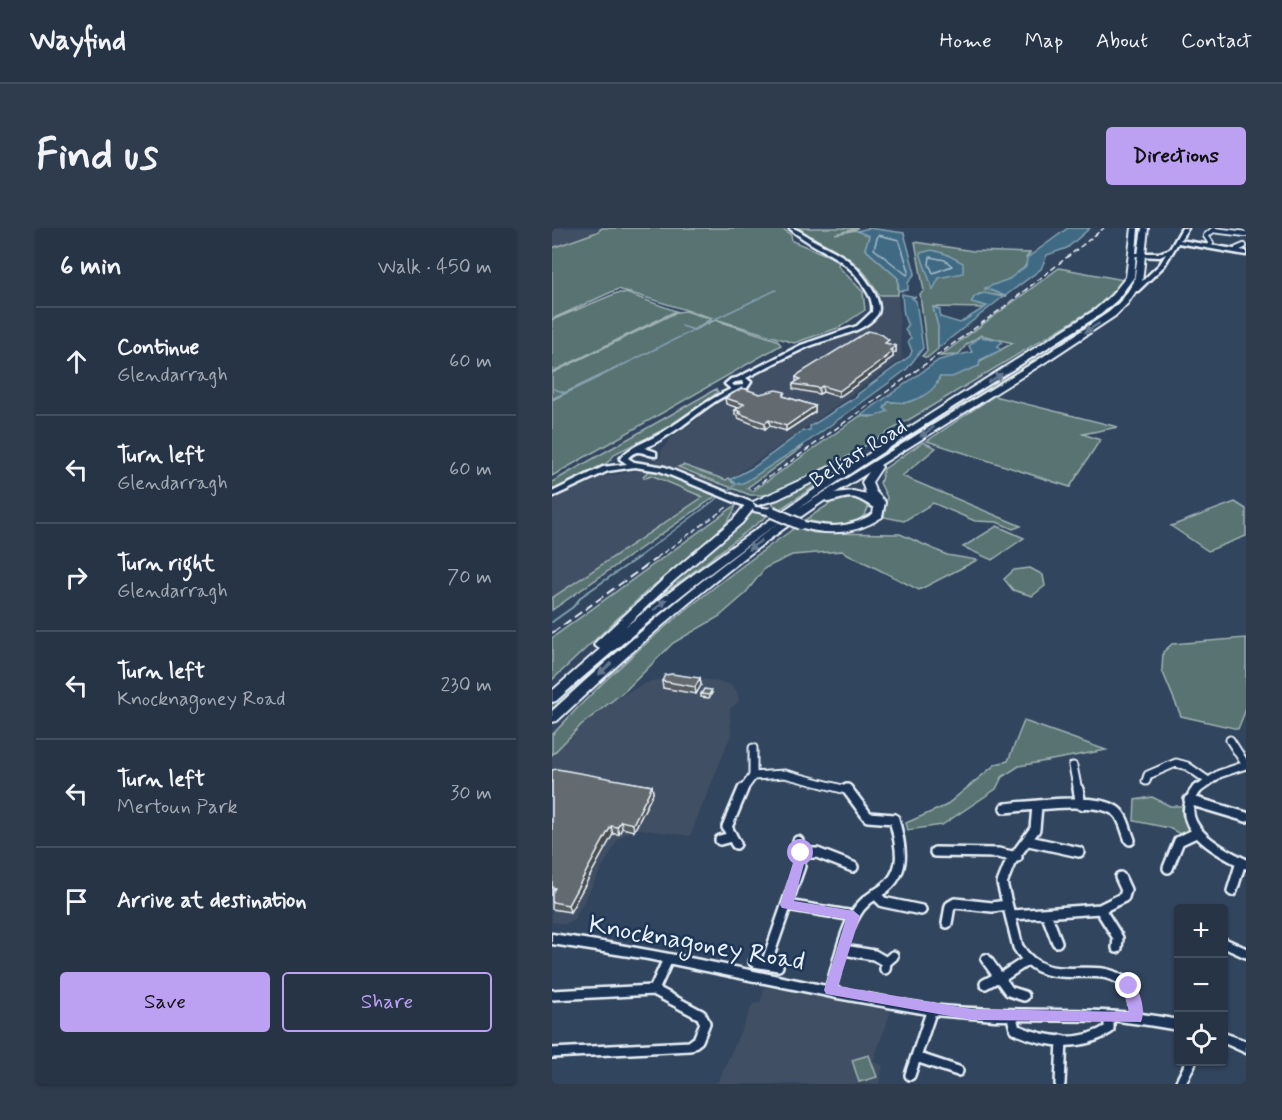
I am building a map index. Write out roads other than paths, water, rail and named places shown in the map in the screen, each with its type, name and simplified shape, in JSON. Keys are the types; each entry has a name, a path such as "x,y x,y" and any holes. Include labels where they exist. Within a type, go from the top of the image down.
{"highway":[{"path":"1133,254 1135,228"},
{"path":"1136,290 1142,270 1145,228"},
{"name":"Belfast Road","path":"552,698 579,672 660,604 753,533 1098,312 1123,288 1132,270 1133,254"},
{"name":"Belfast Road","path":"552,718 608,666 700,588 803,511 1101,322 1136,290"},
{"path":"579,672 613,632 738,521 774,497 910,431"},
{"path":"760,506 800,524 822,530 843,531 858,528 878,516 880,502 870,492 867,482 885,459"},
{"path":"803,511 834,496 853,494 873,501 875,505 872,520"}],"street":[{"path":"552,495 663,438 727,389 730,381 748,378 803,346 851,330 872,318 876,305 862,275 854,266 835,253 816,247 792,228"},
{"name":"Belfast Road","path":"1136,290 1156,271 1185,228"},
{"path":"1209,246 1211,243 1206,236 1213,230 1246,234"},
{"path":"1177,241 1246,253"},
{"path":"1238,249 1245,246"},
{"path":"1133,254 1162,254 1173,248"},
{"path":"727,389 747,386 748,378"},
{"path":"606,469 638,464 653,456 663,438"},
{"path":"634,451 648,451 667,466 737,499 760,506"},
{"path":"625,456 625,461 662,469 760,506"},
{"path":"737,499 744,509 738,521"},
{"path":"1230,740 1246,765 1226,770 1198,785 1189,800 1190,821 1196,833 1211,848 1244,863 1232,891"},
{"path":"720,840 734,840 727,827 740,794 753,776 753,748"},
{"path":"1146,781 1148,775 1160,773 1172,764 1182,763 1207,780"},
{"path":"1073,766 1081,805"},
{"path":"753,776 785,774 849,790 868,817 894,819 902,863 893,881 862,904 854,916 831,990"},
{"path":"1189,800 1246,817"},
{"path":"1005,808 1081,805 1108,807 1117,812 1130,840"},
{"path":"1036,806 1039,819 1029,841 1006,869 1002,881 1002,892 1012,915 1014,942 1028,960 1057,974 1117,976 1129,986 1133,993 1137,1018"},
{"path":"1168,868 1179,841 1196,833"},
{"path":"766,964 801,853 798,841"},
{"path":"1029,841 1079,852"},
{"path":"935,852 998,853 1017,858"},
{"path":"801,853 817,853 853,867"},
{"path":"1012,915 1100,909 1124,897 1126,890 1120,877"},
{"path":"875,894 883,902 916,906"},
{"path":"947,923 950,906 955,903 992,907 1007,905"},
{"path":"786,905 854,916"},
{"path":"1100,909 1118,938 1117,948"},
{"path":"1046,913 1057,942"},
{"name":"Knocknagoney Road","path":"555,938 932,1010 1012,1017 1109,1016 1174,1024"},
{"path":"1228,945 1246,953"},
{"path":"844,950 874,956 888,962"},
{"path":"654,990 668,959"},
{"path":"986,959 1009,991 1024,996"},
{"path":"985,984 1028,960"},
{"path":"754,962 778,966"},
{"path":"552,995 654,990 701,1015 705,1023 698,1040 690,1046 552,1053"},
{"path":"910,1075 932,1010"},
{"path":"1012,1017 1015,1029 1024,1034 1082,1041 1102,1036 1109,1029 1109,1016"},
{"path":"1060,1084 1062,1040"},
{"path":"1228,1040 1246,1047"},
{"path":"916,1057 958,1071"},
{"path":"1180,1084 1189,1066"}],"water":[{"path":"869,228 904,233 915,273 908,283 908,290 899,291 898,278 865,249 869,236 857,231"},
{"path":"1068,228 1090,228 1067,248 1047,255 1041,269 1005,296 985,288 1009,279 1026,266 1027,258"},
{"path":"932,250 963,263 963,273 939,278 933,290 920,253"},
{"path":"984,293 1003,297 938,348 938,326 933,307 940,310 940,317 960,323 987,306 971,302 975,296"},
{"path":"902,294 916,297 912,298 916,301 923,348 907,369 806,443 747,481 735,483 731,479 754,467 803,431 810,430 810,426 857,397 910,356 912,351 908,341 911,338 905,330 908,325 904,314"},
{"path":"980,337 1000,340 1002,342 997,347 1001,350 980,360 979,366 952,377 939,377 935,386 918,399 906,403 888,402 884,408 888,411 876,416 860,416 939,360 972,352 969,346"}],"waterway":[{"path":"715,319 776,290"},
{"path":"694,330 712,320"},
{"path":"682,326 694,330"},
{"path":"566,393 694,330"},
{"path":"554,389 566,393"},
{"path":"552,399 566,393"},
{"path":"637,558 739,482"},
{"path":"552,622 573,607 582,596 639,557"}],"railway":[{"path":"754,488 1004,307 1104,228"},
{"path":"656,558 727,507"},
{"path":"552,633 658,557"}]}
